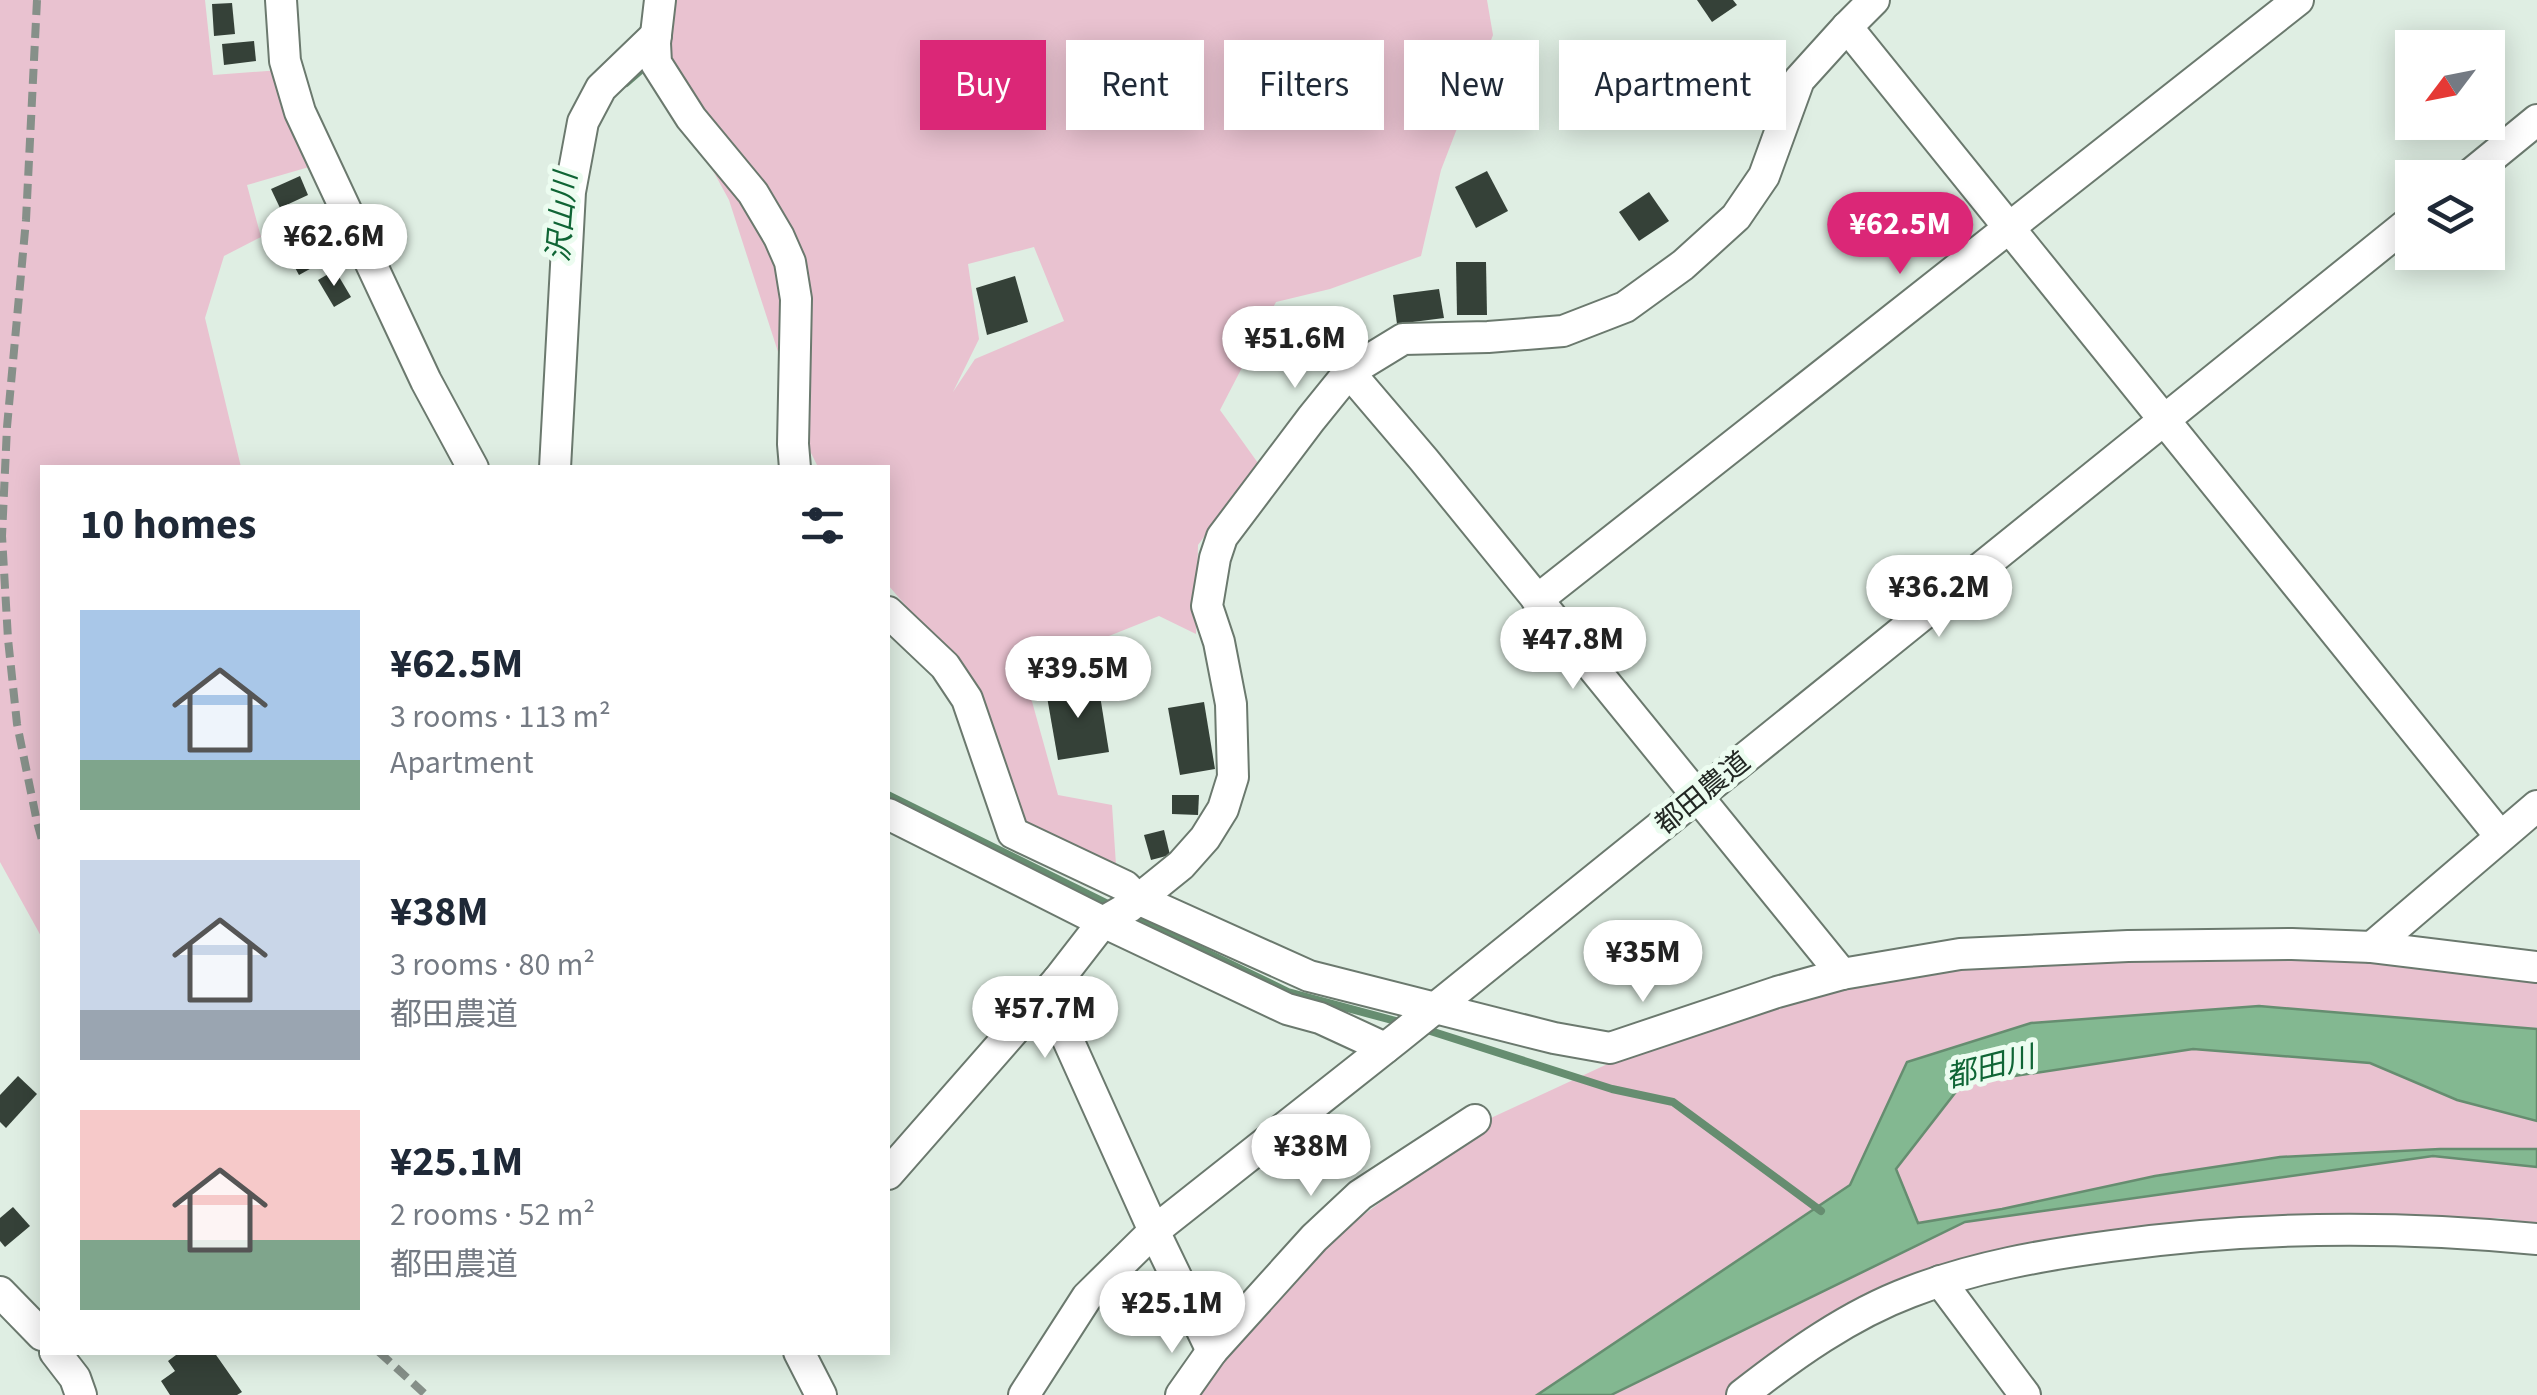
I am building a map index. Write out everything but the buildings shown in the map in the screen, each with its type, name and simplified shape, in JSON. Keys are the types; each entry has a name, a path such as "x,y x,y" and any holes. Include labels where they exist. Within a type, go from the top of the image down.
{"street":[{"path":"281,0 285,60 300,112 426,382 471,465"},
{"path":"660,0 656,47 690,118 753,193 790,262 796,298 796,465"},
{"path":"890,1172 1120,911 1181,866 1223,809 1233,777 1231,704 1208,606 1215,558 1222,537 1349,372 1403,339 1564,331 1626,307 1683,265 1736,217 1764,176 1799,80 1874,0"},
{"path":"1537,600 2298,0"},
{"path":"1847,26 2500,836"},
{"path":"555,465 570,192 584,122 601,88 656,47"},
{"path":"2488,160 2537,120"},
{"name":"都田農道","path":"1024,1395 1086,1298 1154,1231 2395,234"},
{"path":"1349,372 1842,974"},
{"path":"890,614 945,666 968,699 1013,833 1125,886 1120,911"},
{"path":"2372,948 2537,806"},
{"path":"890,815 1120,911 1308,976 1431,1011 1610,1048 1842,974 1960,954 2045,948 2292,944 2372,948 2537,966"},
{"path":"1120,911 1287,1009 1392,1043"},
{"path":"1058,980 1064,1032 1212,1352"},
{"path":"1181,1395 1212,1352 1314,1238 1360,1195 1475,1120"},
{"path":"1742,1395 1853,1319 1908,1292 1991,1268 2085,1249 2218,1234 2355,1229 2537,1239"},
{"path":"1940,1281 2024,1395"},
{"path":"0,1292 40,1333"},
{"path":"1778,1395 1853,1319"},
{"path":"58,1355 82,1395"},
{"path":"801,1355 821,1395"}],"shaded area":[{"path":"0,0 205,0 213,75 294,69 340,158 247,185 261,237 224,256 205,318 241,465 40,465 40,934 0,862"},
{"path":"666,0 1487,0 1491,40 1404,40 1404,130 1456,130 1441,170 1421,256 1330,289 1276,302 1220,410 1258,463 1198,545 1196,634 1159,616 1039,664 1036,657 1023,669 1058,795 1112,805 1116,865 1016,826 937,642 890,587 890,465 817,465 729,200 671,94","holes":["1034,247 1064,321 975,359 953,392 979,339 968,264"]},
{"path":"2084,952 2385,959 2537,983 2537,1224 2498,1218 2240,1232 2110,1246 1880,1305 1744,1395 1193,1395 1316,1251 1493,1117 1696,1023 1911,972"}],"water":[{"name":"都田川","path":"2259,1006 2537,1029 2537,1121 2457,1100 2370,1063 2193,1049 1962,1084 1896,1169 1918,1223 2155,1176 2280,1157 2440,1149 2537,1149 2537,1167 2433,1156 1965,1222 1611,1395 1537,1395 1850,1185 1907,1062 2031,1023"}],"waterway":[{"name":"沢山川","path":"626,83 649,63"},
{"path":"890,796 1112,906"},
{"path":"1129,915 1288,992 1403,1023"},
{"path":"1421,1028 1612,1089 1673,1102 1821,1211"}],"railway":[{"path":"37,0 26,220 7,427 2,536 17,724 40,833"},
{"path":"382,1355 426,1395"}]}
